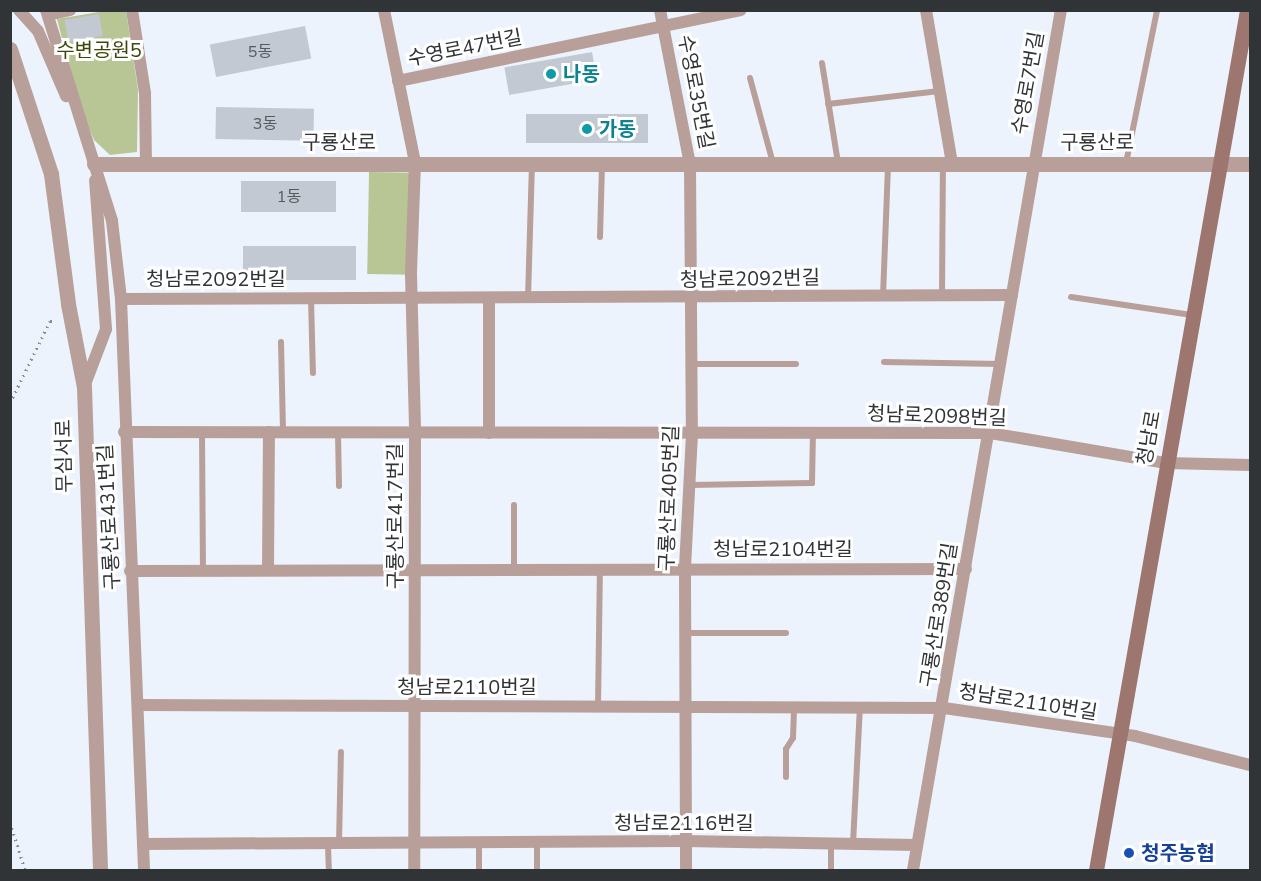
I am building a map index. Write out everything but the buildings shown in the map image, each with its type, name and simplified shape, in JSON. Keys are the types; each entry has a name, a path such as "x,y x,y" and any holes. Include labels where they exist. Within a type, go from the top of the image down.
{"main road":[{"name":"청남로","path":"1096,870 1218,164 1242,11"}],"street":[{"path":"19,10 38,31 94,164"},
{"path":"69,10 47,13 94,164 106,329 84,387"},
{"path":"132,10 145,93 146,164"},
{"name":"수영로35번길","path":"660,10 690,164"},
{"path":"926,10 939,91 947,164"},
{"name":"수영로7번길","path":"1034,163 1061,10"},
{"name":"수영로47번길","path":"386,11 415,163"},
{"path":"663,28 738,11"},
{"name":"수영로35번길","path":"538,53 663,28"},
{"name":"무심서로","path":"10,50 51,174 71,320 84,387 100,870"},
{"name":"수영로47번길","path":"398,81 538,53"},
{"name":"구룡산로417번길","path":"414,870 415,432 412,298 415,163"},
{"name":"구룡산로389번길","path":"913,870 944,708 1034,163"},
{"name":"구룡산로","path":"94,164 1251,164"},
{"name":"구룡산로431번길","path":"94,164 112,221 121,299 130,571 140,705 144,870"},
{"name":"구룡산로405번길","path":"686,870 684,633 692,434 690,164"},
{"name":"청남로2092번길","path":"121,299 692,299 1012,295"},
{"path":"489,299 489,433"},
{"name":"청남로2098번길","path":"124,432 990,433 1166,463 1251,465"},
{"path":"268,570 269,432"},
{"name":"청남로2104번길","path":"130,571 600,568 966,569"},
{"name":"청남로2110번길","path":"140,705 944,708 1119,735 1251,765"},
{"name":"청남로2116번길","path":"143,844 414,845 685,841 917,845"}],"lane":[{"path":"1126,164 1157,10"},
{"path":"822,63 838,164"},
{"path":"750,78 773,164"},
{"path":"828,104 939,91"},
{"path":"528,299 532,163"},
{"path":"600,237 602,163"},
{"path":"883,297 888,164"},
{"path":"942,296 947,164"},
{"path":"1071,297 1192,315"},
{"name":"청남로2092번길","path":"311,298 313,373"},
{"path":"281,342 283,432"},
{"path":"884,362 1001,364"},
{"path":"692,364 796,364"},
{"path":"202,432 203,571"},
{"path":"339,432 339,486"},
{"path":"690,485 812,483 813,433"},
{"path":"513,505 514,569"},
{"path":"598,707 600,568"},
{"path":"684,633 786,633"},
{"path":"786,777 786,749 793,738 794,708"},
{"path":"853,844 860,708"},
{"path":"328,870 334,844 341,752"},
{"path":"537,843 537,870"},
{"path":"831,843 831,870"},
{"path":"479,844 479,870"}],"path":[{"path":"10,403 50,321 71,320"},
{"path":"11,823 25,870"}],"green space":[{"name":"수변공원5","path":"105,11 126,11 138,90 137,152 110,155 94,140 79,104 57,19"},
{"path":"369,172 415,173 413,275 367,274"}],"place":[{"name":"나동","path":"551,74"},
{"name":"가동","path":"587,129"},
{"name":"청주농협","path":"1129,853"}]}
